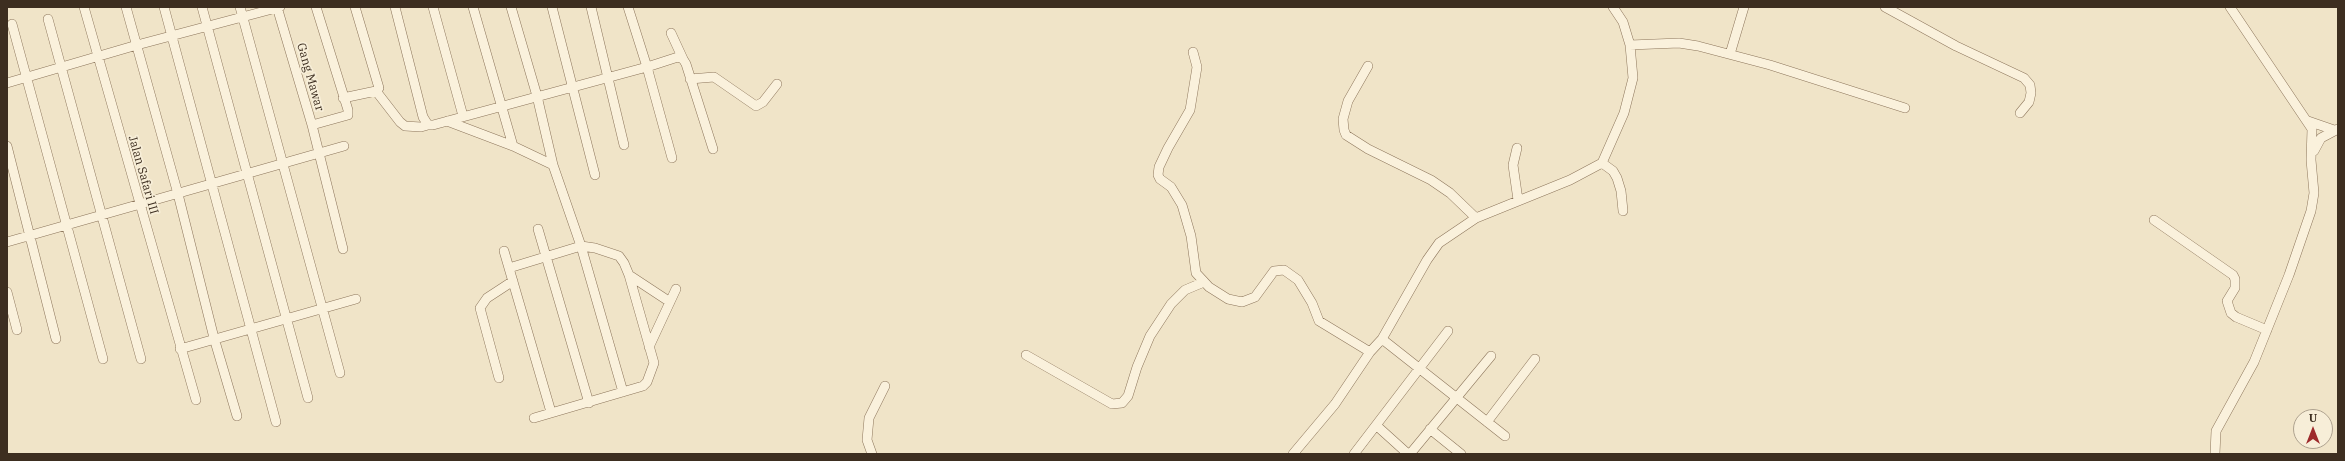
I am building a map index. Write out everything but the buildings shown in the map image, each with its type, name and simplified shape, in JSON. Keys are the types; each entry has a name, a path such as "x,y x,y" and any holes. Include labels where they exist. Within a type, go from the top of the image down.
{"street":[{"name":"Jalan Safari III","path":"84,7 196,400"},
{"path":"126,7 178,194 214,338 237,416"},
{"path":"164,7 276,422"},
{"path":"202,7 246,174 308,398"},
{"path":"240,7 340,373"},
{"path":"7,84 97,56 243,18 278,7"},
{"name":"Gang Mawar","path":"278,7 312,125 317,153 343,249"},
{"path":"312,125 348,115 316,7"},
{"path":"343,98 376,91 379,88 355,7"},
{"path":"395,7 423,118 428,125"},
{"path":"433,7 463,116"},
{"path":"473,7 513,146"},
{"path":"511,7 537,96 553,165 581,246 623,392"},
{"path":"552,7 574,87 595,175"},
{"path":"590,7 624,145"},
{"path":"628,7 647,67 672,158"},
{"path":"1293,454 1335,404 1370,352 1382,339 1439,243 1476,218 1570,180 1602,163 1622,120 1632,86 1633,71 1630,45 1623,22 1613,7"},
{"path":"1730,54 1744,7"},
{"path":"1885,7 1949,42 2024,78 2030,86 2031,93 2029,102 2020,113"},
{"path":"2215,454 2216,431 2254,362 2289,275 2311,211 2314,183 2311,160 2313,134 2308,121 2230,7"},
{"path":"48,19 142,359"},
{"path":"12,24 103,359"},
{"path":"671,33 683,59 713,149"},
{"path":"1630,45 1679,43 1730,54 1905,108"},
{"path":"1193,52 1197,68 1192,104 1159,167 1158,175 1160,179 1171,187 1182,205 1192,241 1194,268 1204,282 1228,299 1242,302 1255,297 1274,271 1284,270 1298,280 1312,303 1319,321 1370,352"},
{"path":"376,91 400,122 405,126 421,127 608,78 678,56 683,59"},
{"path":"1368,66 1348,100 1343,119 1346,135 1368,149 1431,180 1450,193 1476,218"},
{"path":"690,79 714,76 756,106 763,102 777,84"},
{"path":"447,121 513,146 553,165"},
{"path":"2308,121 2336,129"},
{"path":"2311,160 2318,142 2336,129"},
{"path":"7,146 56,339"},
{"path":"7,242 140,206 344,146"},
{"path":"1517,148 1513,165 1518,200"},
{"path":"1602,163 1613,171 1617,178 1621,191 1622,211"},
{"path":"2154,220 2233,275 2235,288 2227,301 2231,313 2236,317 2267,330"},
{"path":"538,229 589,403"},
{"path":"509,268 581,246 595,248 619,256 629,275 654,363 647,382 643,386 534,418"},
{"path":"504,251 551,412"},
{"path":"629,275 670,302"},
{"path":"499,378 480,308 487,298 513,281"},
{"path":"1026,355 1112,404 1122,403 1128,396 1137,367 1150,336 1171,304 1185,290 1204,282"},
{"path":"649,347 676,289"},
{"path":"7,292 17,330"},
{"path":"180,348 287,319 356,298"},
{"path":"1354,454 1377,426 1448,331"},
{"path":"1382,339 1421,368 1505,436"},
{"path":"1377,426 1409,454 1492,356"},
{"path":"1487,422 1535,359"},
{"path":"872,454 867,440 869,418 885,386"},
{"path":"1430,429 1461,454"}]}
